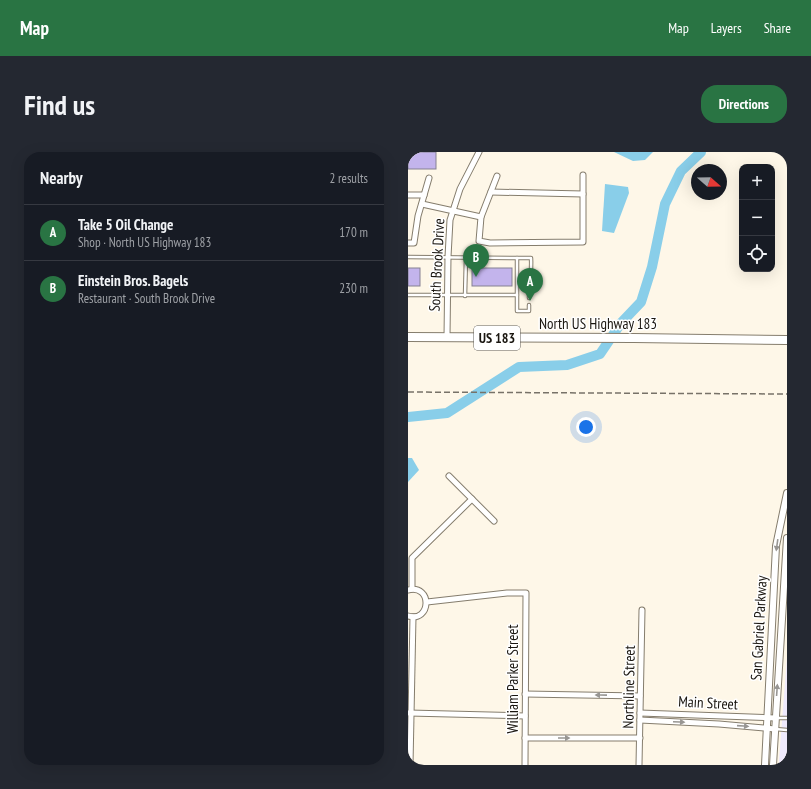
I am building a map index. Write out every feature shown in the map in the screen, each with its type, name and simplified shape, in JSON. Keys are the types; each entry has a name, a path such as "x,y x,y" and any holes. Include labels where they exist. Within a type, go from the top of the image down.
{"main road":[{"name":"North US Highway 183","path":"408,337 787,340"}],"street":[{"name":"South Brook Drive","path":"447,337 450,220 460,188 479,152"},
{"path":"497,176 481,217 479,241 490,243 583,242 583,175"},
{"path":"408,244 414,244 429,178"},
{"path":"491,192 583,194"},
{"path":"408,195 424,195"},
{"path":"422,204 481,217"},
{"path":"449,476 494,521"},
{"name":"San Gabriel Parkway","path":"765,765 776,546 787,493"},
{"path":"410,765 410,617 420,615 424,612 426,602 420,591 410,590 412,558 472,499"},
{"name":"San Gabriel Parkway","path":"772,765 787,538"},
{"name":"William Parker Street","path":"426,602 507,593 526,593 524,765"},
{"name":"Northline Street","path":"639,765 642,610"},
{"path":"525,694 640,696"},
{"path":"409,713 525,716"},
{"name":"Main Street","path":"640,713 776,718"},
{"name":"Main Street","path":"640,720 719,724 775,729"},
{"path":"525,738 640,738"}],"lane":[{"path":"408,257 531,258 532,276 529,284 529,298"},
{"path":"465,296 466,257"},
{"path":"517,258 517,311 529,311 529,305"},
{"path":"408,295 517,295"},
{"path":"776,718 787,718"},
{"path":"775,729 787,730"}],"shaded area":[{"path":"787,657 787,765 779,765 779,760"}],"water":[{"path":"614,152 653,152 645,160 633,161"},
{"path":"605,184 628,187 629,193 614,233 602,231"},
{"path":"408,458 412,458 419,470 408,482"}],"building":[{"path":"408,152 436,152 436,169 408,169"},
{"path":"408,268 420,268 420,286 408,286"},
{"path":"472,268 512,268 512,286 472,286"}],"waterway":[{"path":"408,417 447,413 519,367 567,365 600,354 621,323 641,302 652,267 665,204 681,171 701,152"}],"railway":[{"path":"408,392 787,394"}],"place":[{"name":"Einstein Bros. Bagels","path":"476,277"},
{"name":"Take 5 Oil Change","path":"530,301"}]}
